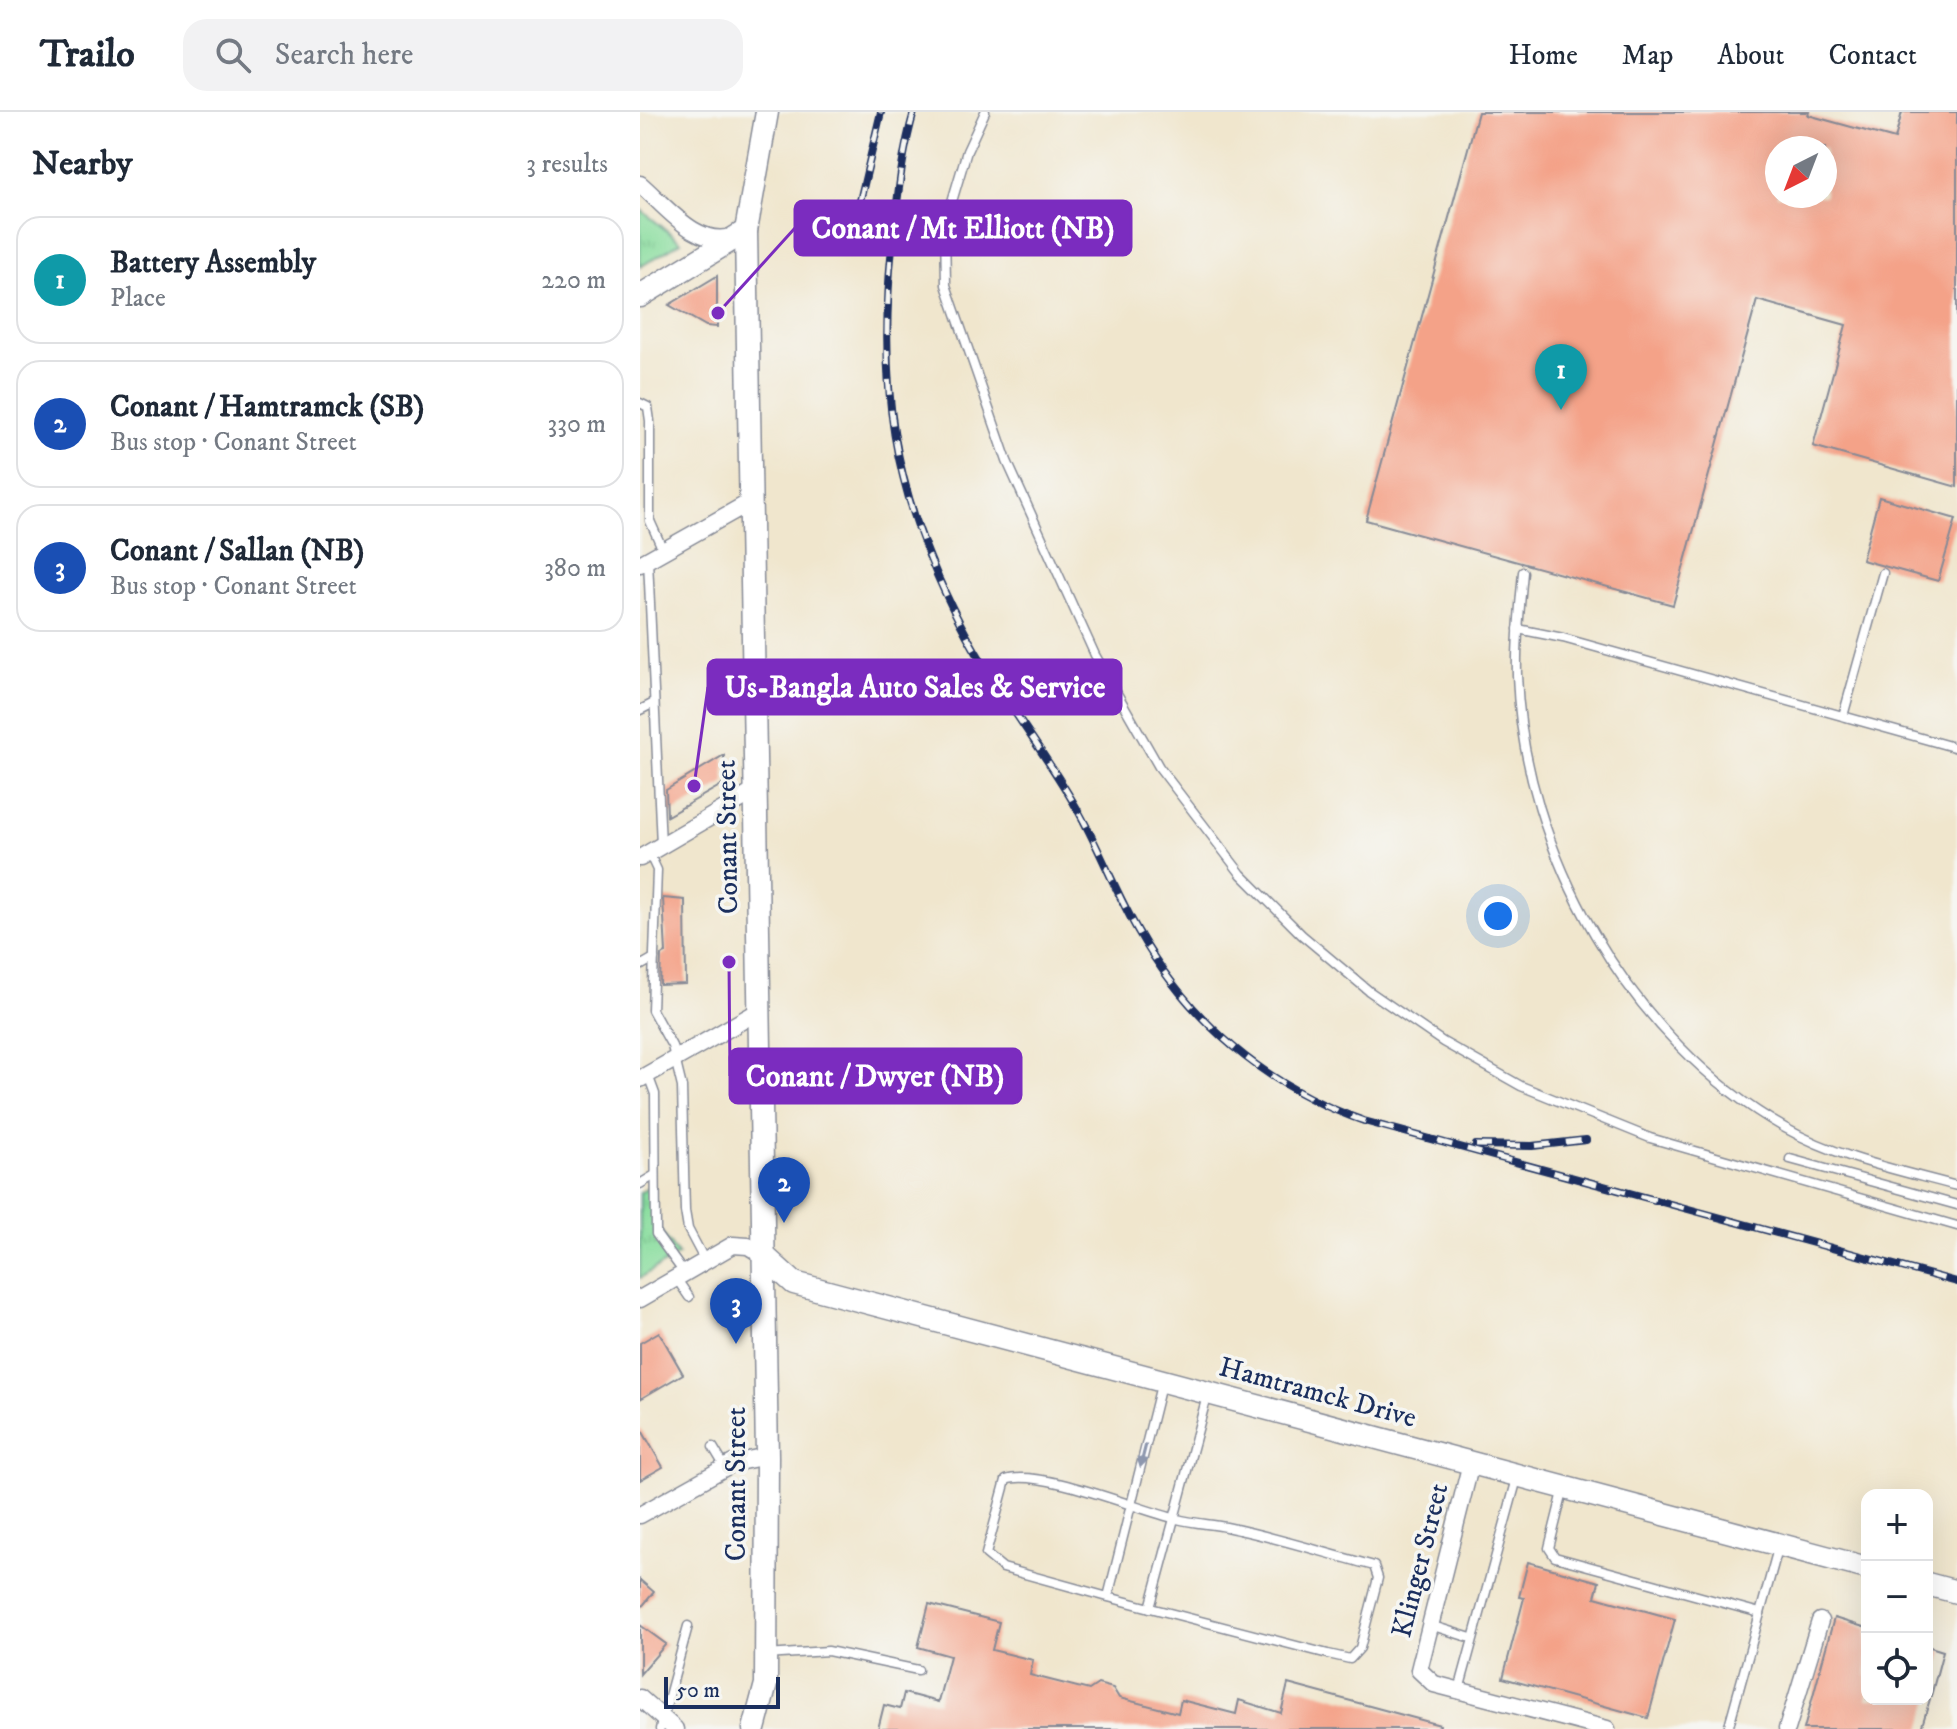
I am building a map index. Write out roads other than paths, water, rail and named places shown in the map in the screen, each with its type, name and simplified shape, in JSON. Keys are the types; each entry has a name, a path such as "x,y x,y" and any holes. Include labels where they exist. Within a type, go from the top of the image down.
{"main road":[{"name":"Conant Street","path":"754,1729 766,1684 767,1456 746,231 767,112"},
{"path":"640,296 746,231"},
{"name":"Hamtramck Drive","path":"763,1255 794,1283 1861,1566"},
{"path":"1933,1586 1957,1592"}],"street":[{"path":"640,184 701,237 726,239 746,231"},
{"path":"644,562 750,502"},
{"path":"650,852 755,791"},
{"path":"644,1077 759,1011"},
{"path":"640,1299 733,1245 748,1246 763,1255"},
{"path":"640,1515 725,1467 767,1456"},
{"name":"Klinger Street","path":"1459,1690 1434,1684 1419,1670 1471,1463"},
{"path":"1787,1729 1820,1621"},
{"path":"1459,1690 1600,1728"},
{"path":"640,1698 666,1726"}],"lane":[{"path":"985,112 967,151 945,225 946,285 1007,461 1100,665 1171,785 1241,874 1302,935 1369,991 1443,1042 1521,1086 1650,1138 1957,1226"},
{"path":"640,403 648,407 650,421 650,521 663,551"},
{"path":"644,562 654,703 650,852 657,870 652,1010 672,1046 685,1104 688,1229 705,1261"},
{"path":"1523,572 1517,676 1522,724 1544,819 1582,909 1635,992 1700,1065 1761,1114 1843,1155 1957,1186"},
{"path":"1843,716 1883,573"},
{"path":"1518,629 1563,638 1957,748"},
{"path":"640,710 654,703"},
{"path":"640,966 654,958"},
{"path":"644,1077 655,1094 656,1234 689,1297"},
{"path":"1790,1159 1957,1205"},
{"path":"640,1184 655,1175"},
{"path":"1108,1597 1162,1381"},
{"path":"1150,1608 1208,1393"},
{"path":"713,1447 725,1467"},
{"path":"1459,1690 1518,1475"},
{"path":"1017,1476 1131,1505 1374,1566 1378,1578 1360,1648 1350,1659 1003,1568 986,1554 1002,1488 1006,1480 1017,1476"},
{"path":"1564,1487 1549,1548 1555,1557 1760,1613"},
{"path":"1728,1729 1780,1545"},
{"path":"1429,1624 1471,1638"},
{"path":"666,1726 688,1626"},
{"path":"766,1655 828,1651 918,1670"}],"railway":[{"path":"860,201 881,112"},
{"path":"914,112 903,158 888,290 889,389 904,481 918,527 960,623 1062,784 1138,931 1181,994 1206,1022 1263,1070 1328,1107 1364,1121 1957,1282"},
{"path":"1476,1145 1532,1146 1586,1140"}],"place":[{"name":"Conant / Mt Elliott (NB)","path":"718,313"},
{"name":"Battery Assembly","path":"1561,410"},
{"name":"Us-Bangla Auto Sales & Service","path":"694,786"},
{"name":"Conant / Dwyer (NB)","path":"729,962"},
{"name":"Conant / Hamtramck (SB)","path":"784,1223"},
{"name":"Conant / Sallan (NB)","path":"736,1344"}]}
